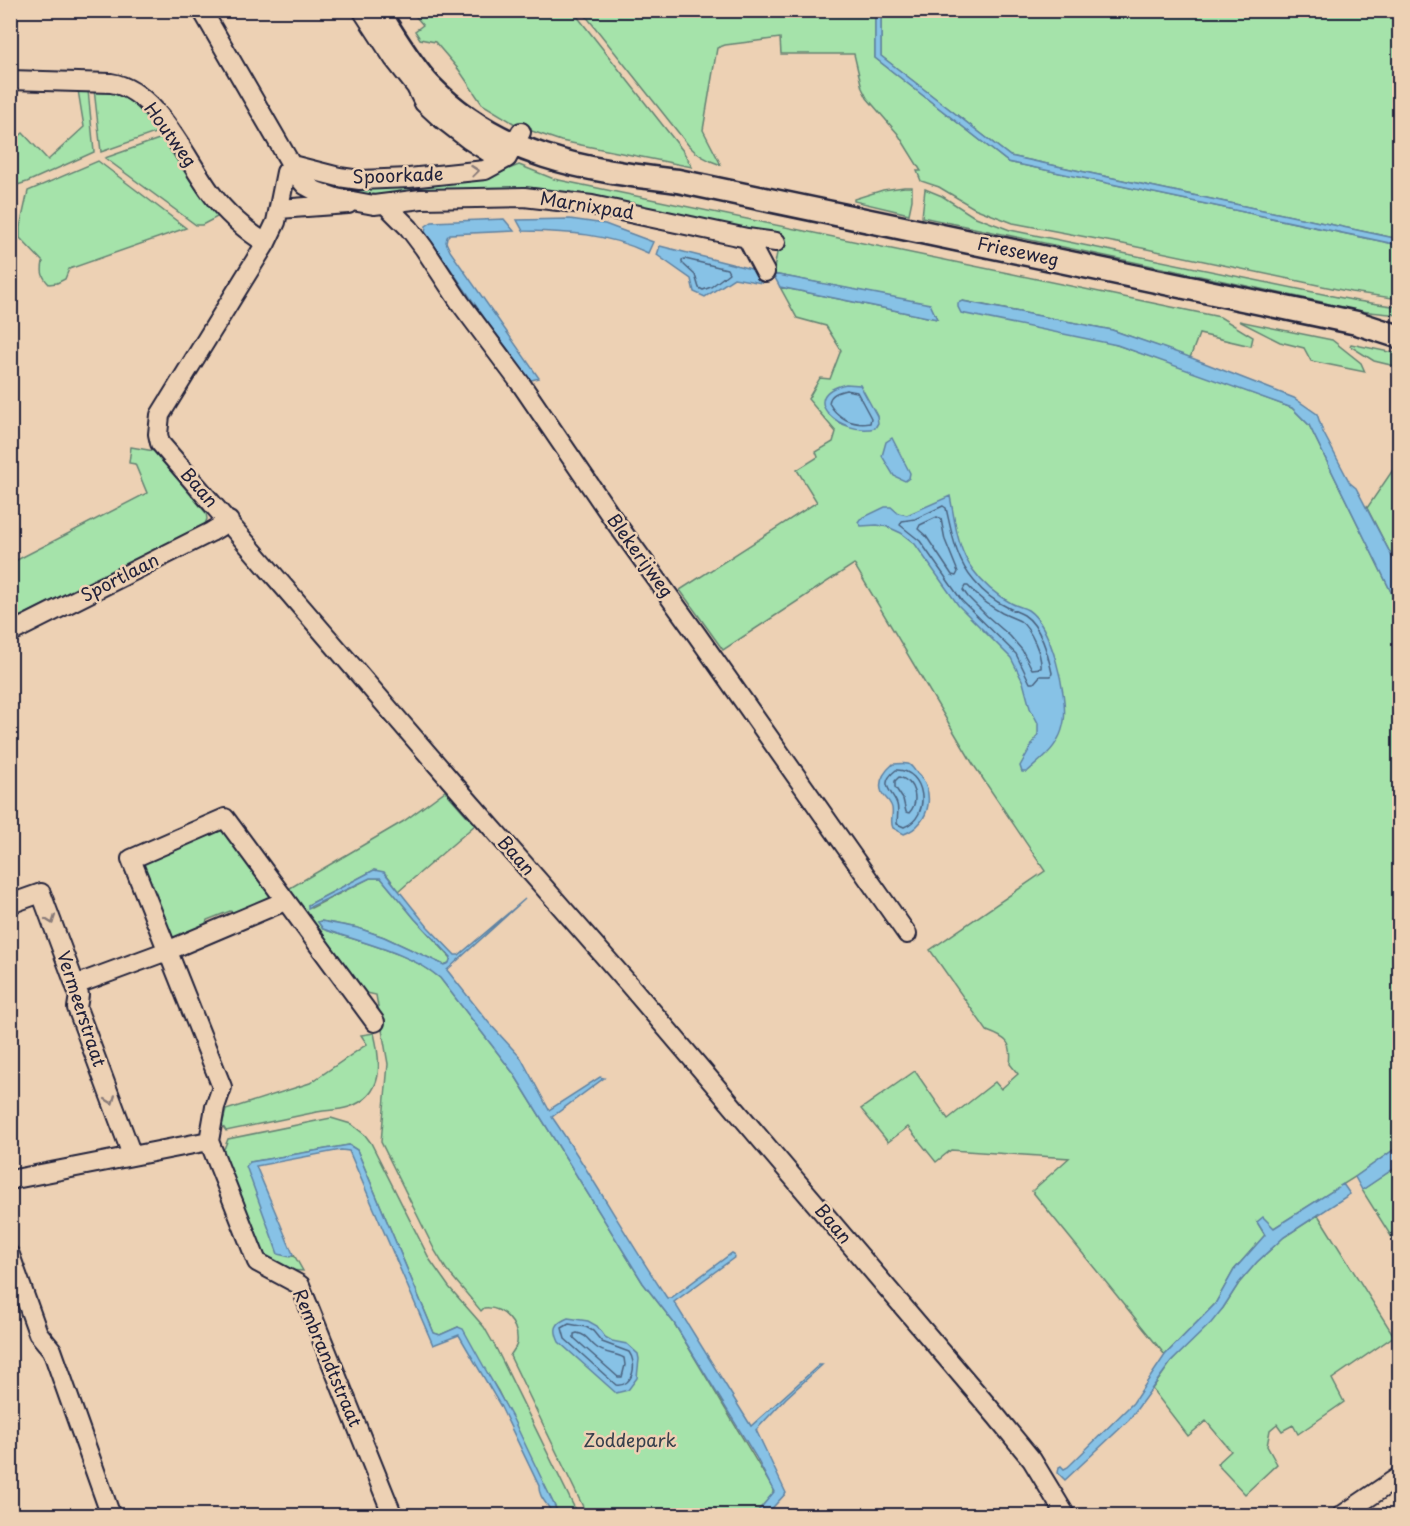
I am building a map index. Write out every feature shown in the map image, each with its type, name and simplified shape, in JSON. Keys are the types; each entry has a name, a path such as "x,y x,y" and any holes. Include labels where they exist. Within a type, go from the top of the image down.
{"main road":[{"path":"377,10 418,69"},
{"path":"394,10 418,69"},
{"name":"Frieseweg","path":"418,69 430,85 465,116 514,145 560,162 607,172 678,181 1357,323 1400,337"},
{"name":"Frieseweg","path":"1357,323 1400,322"}],"street":[{"path":"202,10 305,185 336,198 356,203"},
{"path":"362,10 418,69"},
{"name":"Houtweg","path":"10,80 111,83 135,92 161,118 213,196 247,231 266,243"},
{"name":"Spoorkade","path":"292,165 347,178 391,179 485,170 514,145"},
{"name":"Baan","path":"292,165 286,172 276,222 266,243 158,420 160,442 635,991 989,1407 1032,1460 1066,1515"},
{"name":"Marnixpad","path":"386,205 421,199 524,197 592,205 747,238"},
{"path":"279,209 356,203 386,205"},
{"name":"Blekerijweg","path":"386,205 409,228 424,248 461,304 521,384 611,516 907,934"},
{"path":"747,238 776,242"},
{"path":"747,238 765,272"},
{"name":"Sportlaan","path":"10,633 212,532 229,521"},
{"path":"10,1180 209,1141 215,1107 222,1088 131,859 225,818 375,1022"},
{"name":"Vermeerstraat","path":"10,904 40,893 79,995 77,1008 132,1155"},
{"path":"75,985 167,951 285,901"},
{"name":"Rembrandtstraat","path":"209,1141 257,1262 300,1285 393,1515"},
{"path":"10,1256 38,1333 52,1350 111,1515"},
{"path":"1341,1515 1400,1476"}],"green space":[{"path":"1388,10 1399,12 1399,239 1010,156 881,56 881,11"},
{"path":"411,11 573,11 683,151 692,167 561,141 520,127 482,104 459,70 435,42 420,39 415,31 423,25"},
{"path":"582,11 875,11 875,58 1008,162 1399,245 1399,299 1351,292 1013,223 974,208 939,187 921,181 917,171 921,171 898,134 867,98 862,88 854,54 781,54 780,38 717,48 703,130 721,165 708,160 689,146"},
{"path":"94,89 116,94 131,102 158,132 101,152"},
{"path":"78,90 88,90 94,152 11,187 10,144 23,133 48,160 84,127"},
{"path":"162,138 200,195 219,216 202,225 196,225 105,158"},
{"path":"98,161 186,228 69,269 65,279 49,284 43,274 43,262 20,238 20,227 28,191"},
{"path":"519,165 554,179 1220,317 1253,337 1251,346 1199,334 1190,358 1112,330 963,301 1117,345 1184,368 1292,408 1309,425 1399,608 1399,1146 1274,1228 1257,1222 1265,1235 1234,1270 1215,1304 1165,1355 1032,1191 1069,1158 951,1150 936,1162 908,1127 888,1142 861,1109 915,1071 948,1119 995,1082 1001,1089 1018,1074 1010,1064 1011,1057 1007,1042 987,1031 930,950 1045,871 973,764 854,564 723,650 680,590 817,502 797,470 818,457 816,452 833,442 836,432 808,399 820,378 830,379 841,350 826,326 797,318 780,287 937,319 930,305 773,274 780,237 594,200 381,198 329,190 307,176 411,186 480,180"},
{"path":"912,187 909,214 854,201 854,199 883,190"},
{"path":"925,189 942,196 973,216 1010,230 1357,301 1399,307 1399,315 1350,310 1322,302 922,217"},
{"path":"1239,321 1332,340 1361,363 1365,372 1311,361 1304,348 1280,342"},
{"path":"1351,344 1399,354 1399,367 1374,361 1350,346"},
{"path":"131,447 154,451 206,513 205,524 11,621 11,563 147,493 135,464 129,463"},
{"path":"1399,461 1399,570 1367,508"},
{"name":"Zoddepark","path":"445,791 475,825 399,891 387,875 374,870 308,905 311,908 370,878 381,878 451,958 449,963 444,965 384,937 358,928 318,922 323,929 400,955 428,969 440,978 514,1074 643,1283 674,1323 773,1489 773,1494 758,1511 745,1516 587,1515 510,1356 517,1343 512,1323 497,1310 484,1308 481,1311 446,1269 381,1142 388,1064 376,995 358,991 289,894 290,888 404,821"},
{"path":"222,829 270,893 268,901 239,914 230,911 207,920 204,928 172,939 142,863"},
{"path":"374,1033 379,1066 378,1077 369,1095 361,1102 349,1107 226,1131 222,1125 226,1110 310,1083 367,1044 361,1035"},
{"path":"331,1118 351,1124 371,1143 430,1260 449,1287 484,1327 496,1348 578,1515 559,1515 498,1391 458,1327 440,1335 434,1333 357,1150 349,1145 250,1162 292,1256 294,1255 303,1271 286,1270 263,1258 222,1154 228,1139"},
{"path":"1399,1165 1399,1249 1362,1190"},
{"path":"1318,1215 1394,1336 1332,1379 1344,1402 1298,1434 1293,1425 1282,1431 1277,1424 1270,1430 1267,1446 1277,1464 1245,1494 1217,1464 1231,1451 1206,1421 1188,1436 1152,1389 1171,1362 1223,1308 1239,1283 1257,1262 1284,1237"}],"water":[{"path":"875,11 881,11 881,56 1010,156 1399,239 1399,245 1008,162 875,58"},
{"path":"504,219 514,231 450,234 446,242 539,378 528,381 425,232 426,226 432,222"},
{"path":"570,219 605,224 653,242 648,253 617,241 587,235 523,231 517,220"},
{"path":"660,246 755,270 762,283 734,278 705,297 694,292 691,279 657,255"},
{"path":"773,274 930,304 937,319 780,287"},
{"path":"962,301 1112,330 1294,398 1317,414 1323,432 1350,483 1356,488 1399,570 1399,608 1309,425 1292,408 1117,345 961,313 958,303"},
{"path":"846,384 860,385 877,416 878,423 875,428 849,427 829,414 824,406 824,397 831,390"},
{"path":"892,438 910,473 909,478 905,481 894,476 882,456 886,442"},
{"path":"950,496 957,534 968,562 990,589 1011,603 1028,610 1036,618 1051,645 1056,661 1065,709 1064,721 1059,737 1052,748 1027,772 1022,772 1020,766 1038,734 1038,723 1030,708 1023,682 1011,658 958,605 915,544 901,533 888,527 861,526 858,522 885,507 891,507 898,513 907,515"},
{"path":"893,764 909,764 922,778 928,796 928,806 920,822 904,834 893,828 892,808 882,793 880,784"},
{"path":"374,870 384,872 428,927 455,955 459,955 525,899 447,970 489,1023 521,1058 549,1110 600,1077 604,1078 552,1117 667,1298 671,1298 732,1253 734,1254 735,1257 674,1302 751,1426 819,1365 822,1365 756,1430 786,1493 766,1515 745,1515 758,1511 774,1492 756,1457 674,1323 643,1283 514,1074 440,978 428,969 400,955 323,929 318,922 358,928 384,937 444,965 449,963 451,957 381,878 370,878 308,908 308,905"},
{"path":"349,1145 357,1150 434,1333 440,1335 458,1327 463,1329 513,1419 559,1515 553,1515 542,1497 539,1486 500,1405 459,1335 433,1345 349,1151 341,1150 256,1166 293,1254 290,1257 278,1254 246,1166 250,1162"},
{"path":"1399,1146 1399,1165 1362,1190 1355,1177"},
{"path":"1343,1184 1350,1194 1284,1237 1257,1262 1211,1323 1171,1362 1129,1420 1065,1480 1058,1473 1059,1467 1064,1469 1068,1467 1133,1403 1165,1355 1215,1304 1234,1270 1265,1235 1257,1222 1263,1217 1274,1228"},
{"path":"568,1318 588,1321 597,1326 605,1337 627,1344 638,1354 637,1378 628,1390 616,1393 559,1342 556,1327"}]}
